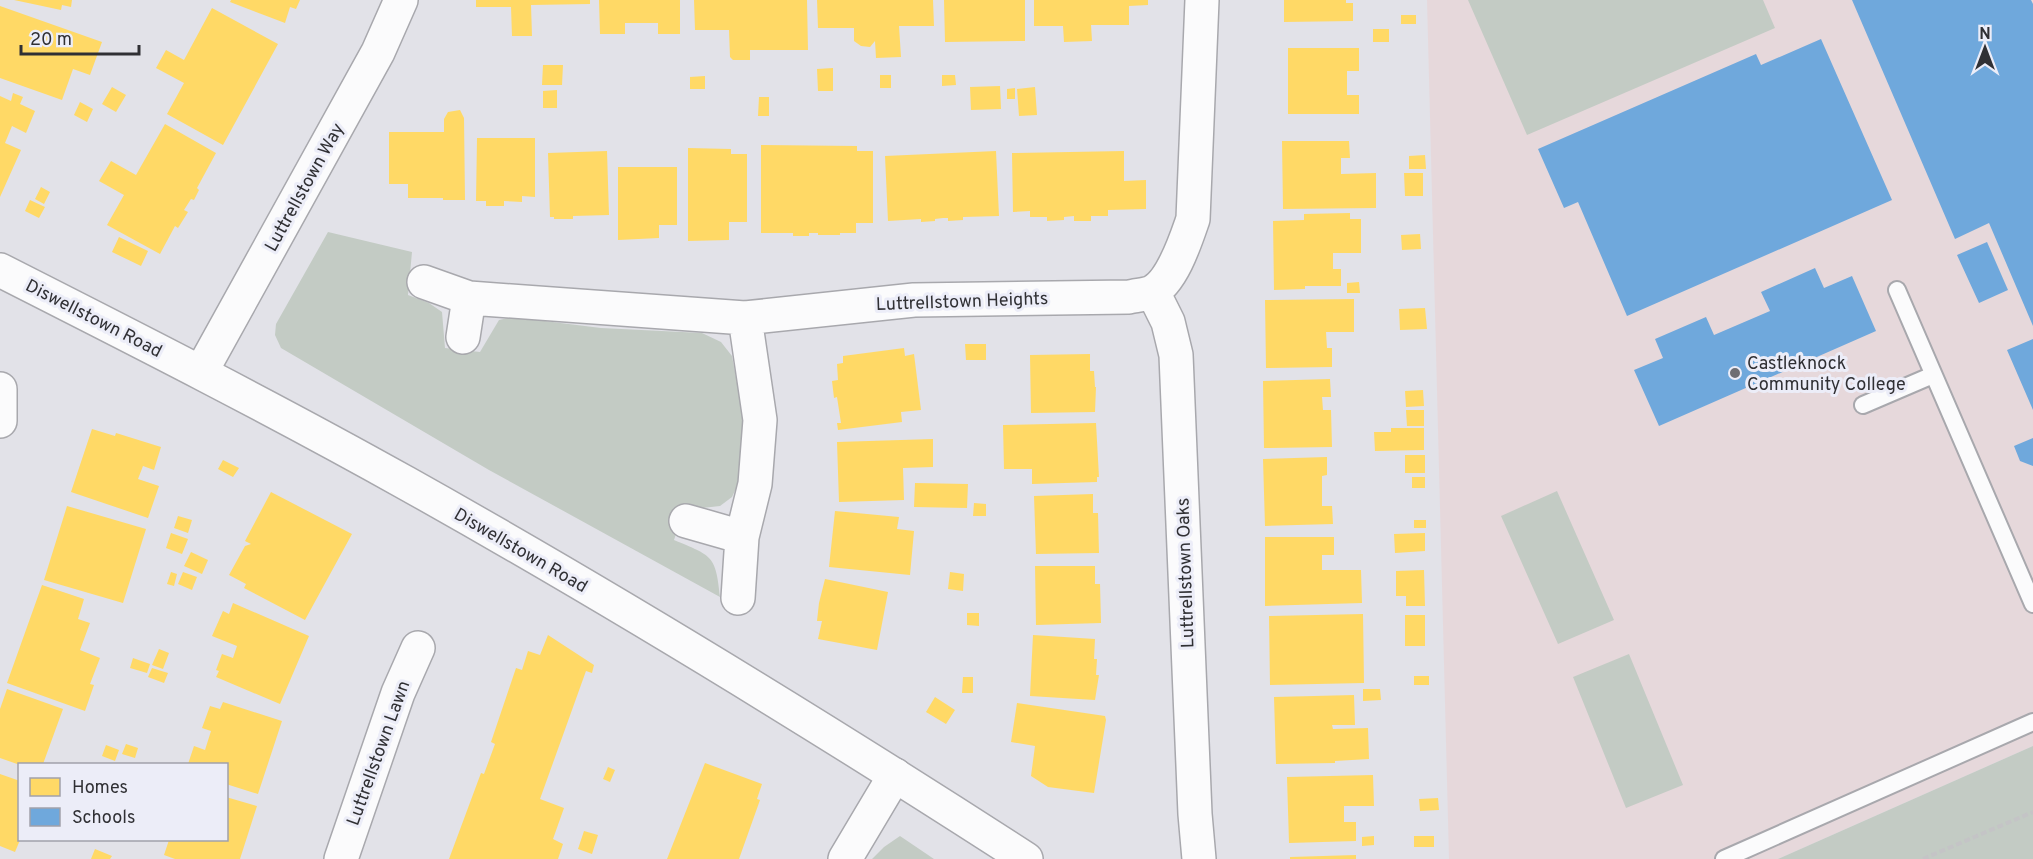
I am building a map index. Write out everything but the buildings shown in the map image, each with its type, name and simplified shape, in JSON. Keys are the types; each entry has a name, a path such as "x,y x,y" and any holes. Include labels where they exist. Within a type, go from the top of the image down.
{"street":[{"name":"Luttrellstown Way","path":"201,372 378,52 401,0"},
{"path":"1153,291 1167,276 1182,252 1193,219 1202,0"},
{"name":"Diswellstown Road","path":"0,270 201,372 406,483 686,646 896,775 1026,859"},
{"name":"Luttrellstown Heights","path":"424,282 469,298 745,318 914,300 1130,297 1153,291"},
{"name":"Luttrellstown Oaks","path":"1153,291 1168,322 1176,355 1199,859"},
{"path":"463,337 469,298"},
{"path":"738,598 742,537 755,484 760,420 745,318"},
{"path":"0,389 0,421"},
{"path":"686,522 742,537"},
{"name":"Luttrellstown Lawn","path":"340,859 398,693 418,648"},
{"path":"845,859 896,775"}],"lane":[{"path":"1897,290 2033,604"},
{"path":"1863,405 1933,375"},
{"path":"1724,859 2033,722"}],"path":[{"path":"1923,859 2033,812"}],"shaded area":[{"name":"Castleknock Community College","path":"1427,0 2033,0 2033,746 1778,859 1449,859"},
{"path":"1468,0 1763,0 1775,28 1527,135"},
{"path":"328,232 412,252 408,295 429,303 442,312 445,348 480,352 499,320 512,317 601,328 702,333 721,342 732,356 744,420 740,480 732,497 720,506 702,508 686,504 674,540 697,550 710,559 714,565 720,597 489,470 281,348 275,335 276,324"},
{"path":"1557,491 1614,620 1558,644 1501,516"},
{"path":"1629,654 1683,785 1626,808 1573,677"},
{"path":"2033,746 2033,859 1778,859"},
{"path":"900,836 934,859 872,859"}],"place":[{"name":"Castleknock Community College","path":"1735,373"}]}
